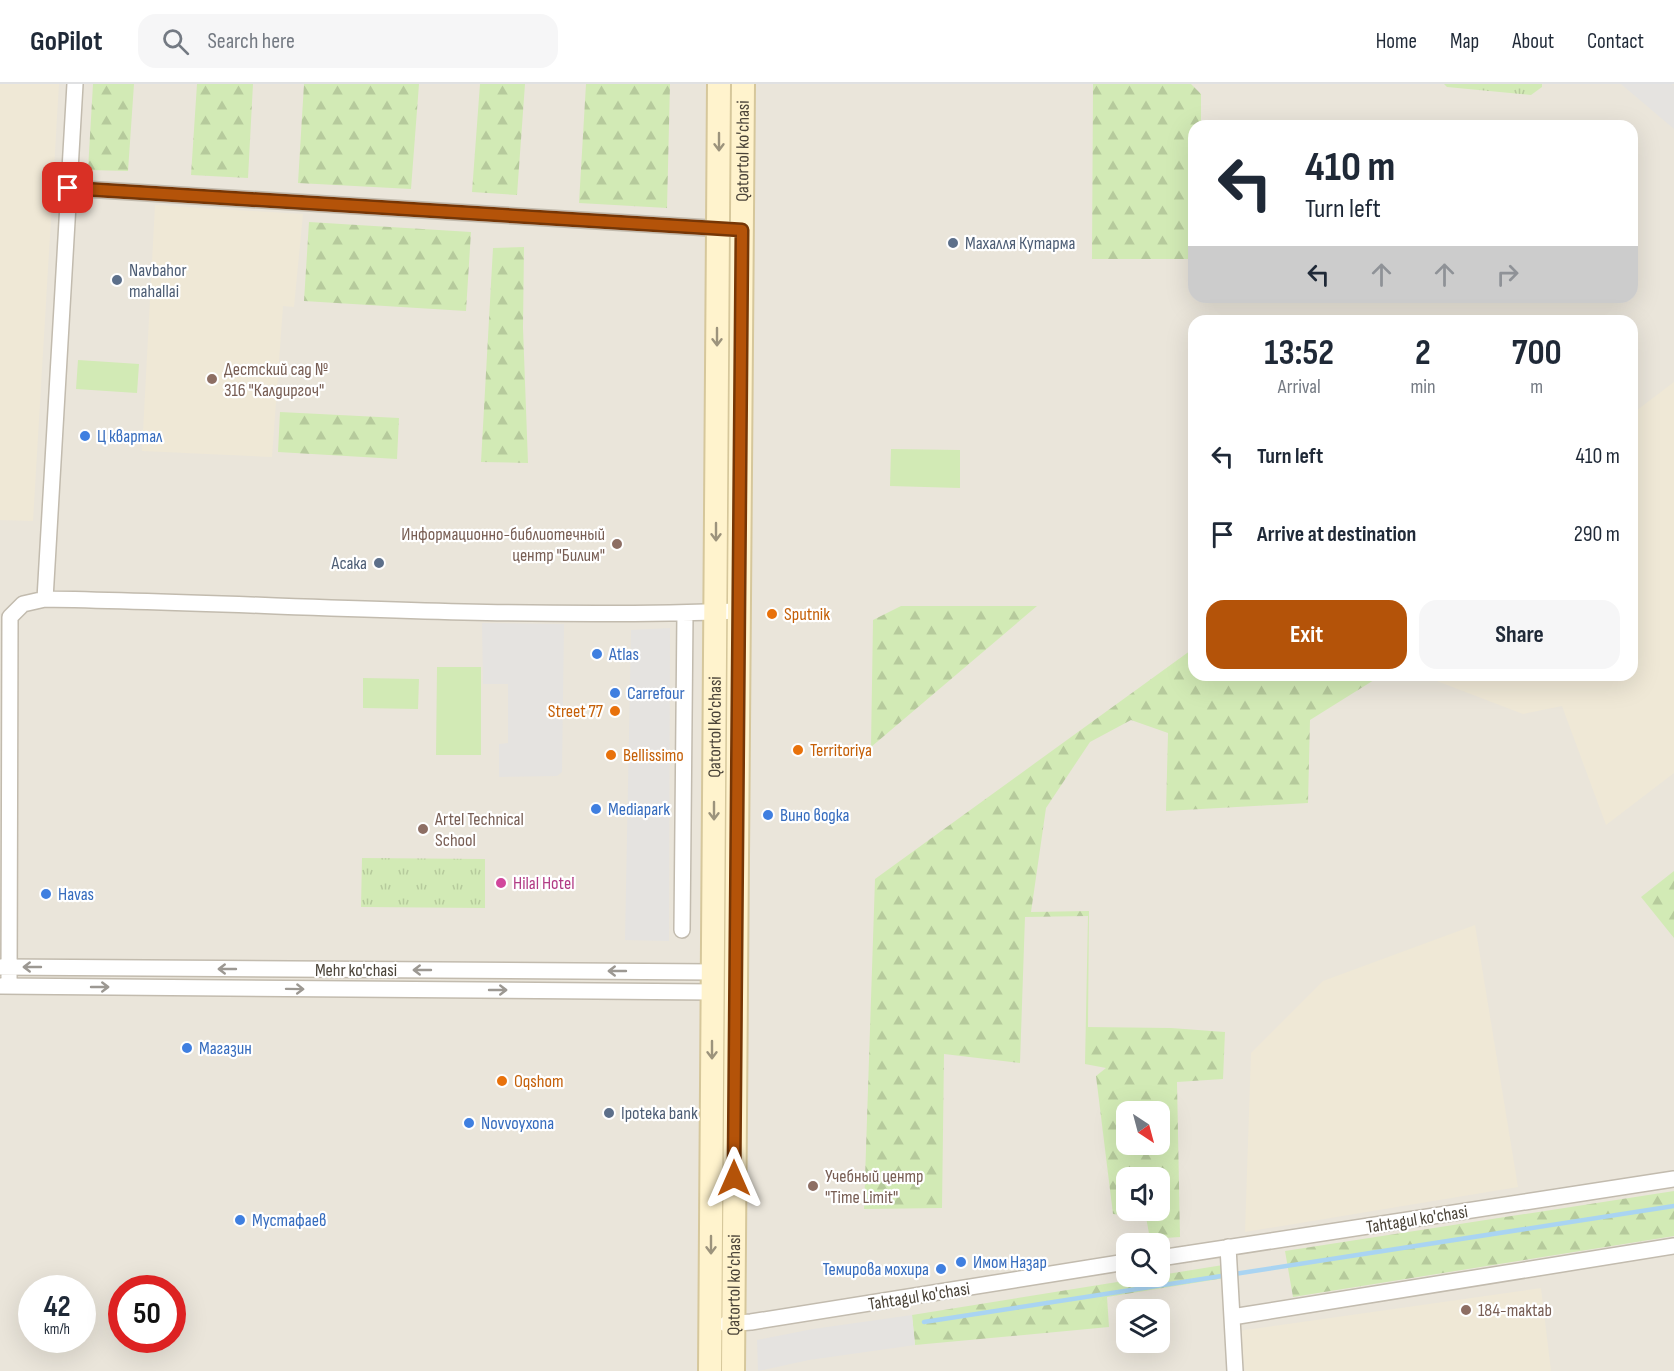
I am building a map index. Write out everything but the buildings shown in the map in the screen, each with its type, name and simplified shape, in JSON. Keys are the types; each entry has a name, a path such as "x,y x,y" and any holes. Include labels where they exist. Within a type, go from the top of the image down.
{"main road":[{"name":"Qatortol ko'chasi","path":"719,84 713,982 722,1324 733,1371"},
{"name":"Qatortol ko'chasi","path":"710,1371 722,1324 736,981 743,84"},
{"path":"713,982 736,981"}],"street":[{"path":"45,599 75,84"},
{"path":"68,188 742,230"},
{"path":"4,986 10,617 23,604 45,599 190,601 419,612 684,613 739,611"},
{"path":"682,930 684,613"},
{"name":"Mehr ko'chasi","path":"4,967 183,968 713,982"},
{"path":"182,987 183,968"},
{"name":"Mehr ko'chasi","path":"4,986 182,987 713,982"},
{"name":"Tahtagul ko'chasi","path":"1170,1256 1674,1179"},
{"path":"1232,1317 1674,1246"},
{"path":"1228,1247 1235,1371"},
{"name":"Tahtagul ko'chasi","path":"722,1324 1116,1264"}],"shaded area":[{"path":"0,84 719,84 710,1371 0,1371"},
{"path":"0,84 59,84 33,521 0,520"},
{"path":"743,84 1674,84 1674,1371 733,1371"},
{"path":"1621,84 1672,84 1674,86 1674,129"},
{"name":"Дестский сад № 316 \"Калдиргоч\"","path":"155,205 303,214 294,307 283,306 272,457 142,451"},
{"path":"1674,382 1674,773 1606,825 1562,706 1523,714 1437,681 1638,681 1638,409"},
{"path":"482,623 564,624 562,772 557,776 499,777 499,744 508,743 508,684 483,684"},
{"path":"670,628 669,941 625,940 631,630"},
{"path":"1475,925 1518,1187 1245,1232 1251,1053 1323,981"},
{"name":"184-maktab","path":"1541,1288 1551,1371 1245,1371 1238,1331"},
{"path":"912,1315 915,1345 809,1360 758,1371 757,1340 813,1329"}],"green space":[{"path":"93,84 134,84 128,171 88,170"},
{"path":"197,84 253,84 248,178 191,175"},
{"path":"304,84 419,84 411,189 298,183"},
{"path":"480,84 525,84 517,195 472,192"},
{"path":"586,84 670,84 667,208 579,203"},
{"path":"1093,84 1191,84 1201,94 1201,120 1188,120 1188,259 1092,259"},
{"path":"1444,84 1542,84 1542,87 1531,95 1447,87"},
{"path":"309,222 471,232 466,311 304,301"},
{"path":"524,247 523,328 528,463 481,462 493,248"},
{"path":"78,360 139,364 137,393 76,389"},
{"path":"280,412 399,418 397,459 278,452"},
{"path":"891,449 960,450 960,488 890,486"},
{"path":"901,606 1037,606 871,747 873,620"},
{"path":"1188,652 1188,681 1372,681 1310,720 1308,803 1166,811 1168,733 1131,720 1090,742 1046,808 1031,912 1089,911 1088,1027 1171,1028 1225,1032 1223,1079 1177,1082 1180,1237 1170,1238 1170,1233 1149,1233 1147,1221 1170,1221 1170,1167 1116,1167 1116,1214 1113,1214 1096,1076 1106,1068 1085,1064 1088,916 1025,917 1020,1063 944,1054 942,1208 864,1209 875,879"},
{"path":"437,667 481,667 481,755 436,755"},
{"path":"363,678 419,679 418,709 363,708"},
{"path":"362,858 485,859 485,908 361,907"},
{"path":"1674,871 1674,938 1641,897"},
{"path":"1674,1191 1674,1236 1293,1297 1285,1251"},
{"path":"1223,1265 1225,1278 1170,1287 1170,1274"},
{"path":"1116,1282 1116,1287 1169,1287 1107,1297 1109,1327 915,1345 912,1315"}],"waterway":[{"path":"924,1322 1674,1206"}],"place":[{"name":"Махалля Кутарма","path":"953,243"},
{"name":"Navbahor mahallai","path":"117,280"},
{"name":"Дестский сад № 316 \"Калдиргоч\"","path":"212,379"},
{"name":"Ц квартал","path":"85,436"},
{"name":"Информационно-библиотечный центр \"Билим\"","path":"617,544"},
{"name":"Асака","path":"379,563"},
{"name":"Sputnik","path":"772,614"},
{"name":"Atlas","path":"597,654"},
{"name":"Carrefour","path":"615,693"},
{"name":"Street 77","path":"615,711"},
{"name":"Territoriya","path":"798,750"},
{"name":"Bellissimo","path":"611,755"},
{"name":"Mediapark","path":"596,809"},
{"name":"Вино водка","path":"768,815"},
{"name":"Artel Technical School","path":"423,829"},
{"name":"Hilal Hotel","path":"501,883"},
{"name":"Havas","path":"46,894"},
{"name":"Магазин","path":"187,1048"},
{"name":"Oqshom","path":"502,1081"},
{"name":"Ipoteka bank","path":"609,1113"},
{"name":"Novvoyxona","path":"469,1123"},
{"name":"Учебный центр \"Time Limit\"","path":"813,1186"},
{"name":"Мустафаев","path":"240,1220"},
{"name":"Имом Назар","path":"961,1262"},
{"name":"Темирова мохира","path":"941,1269"},
{"name":"184-maktab","path":"1466,1310"}],"route":[{"path":"68,188 742,230 734,1178"}]}
